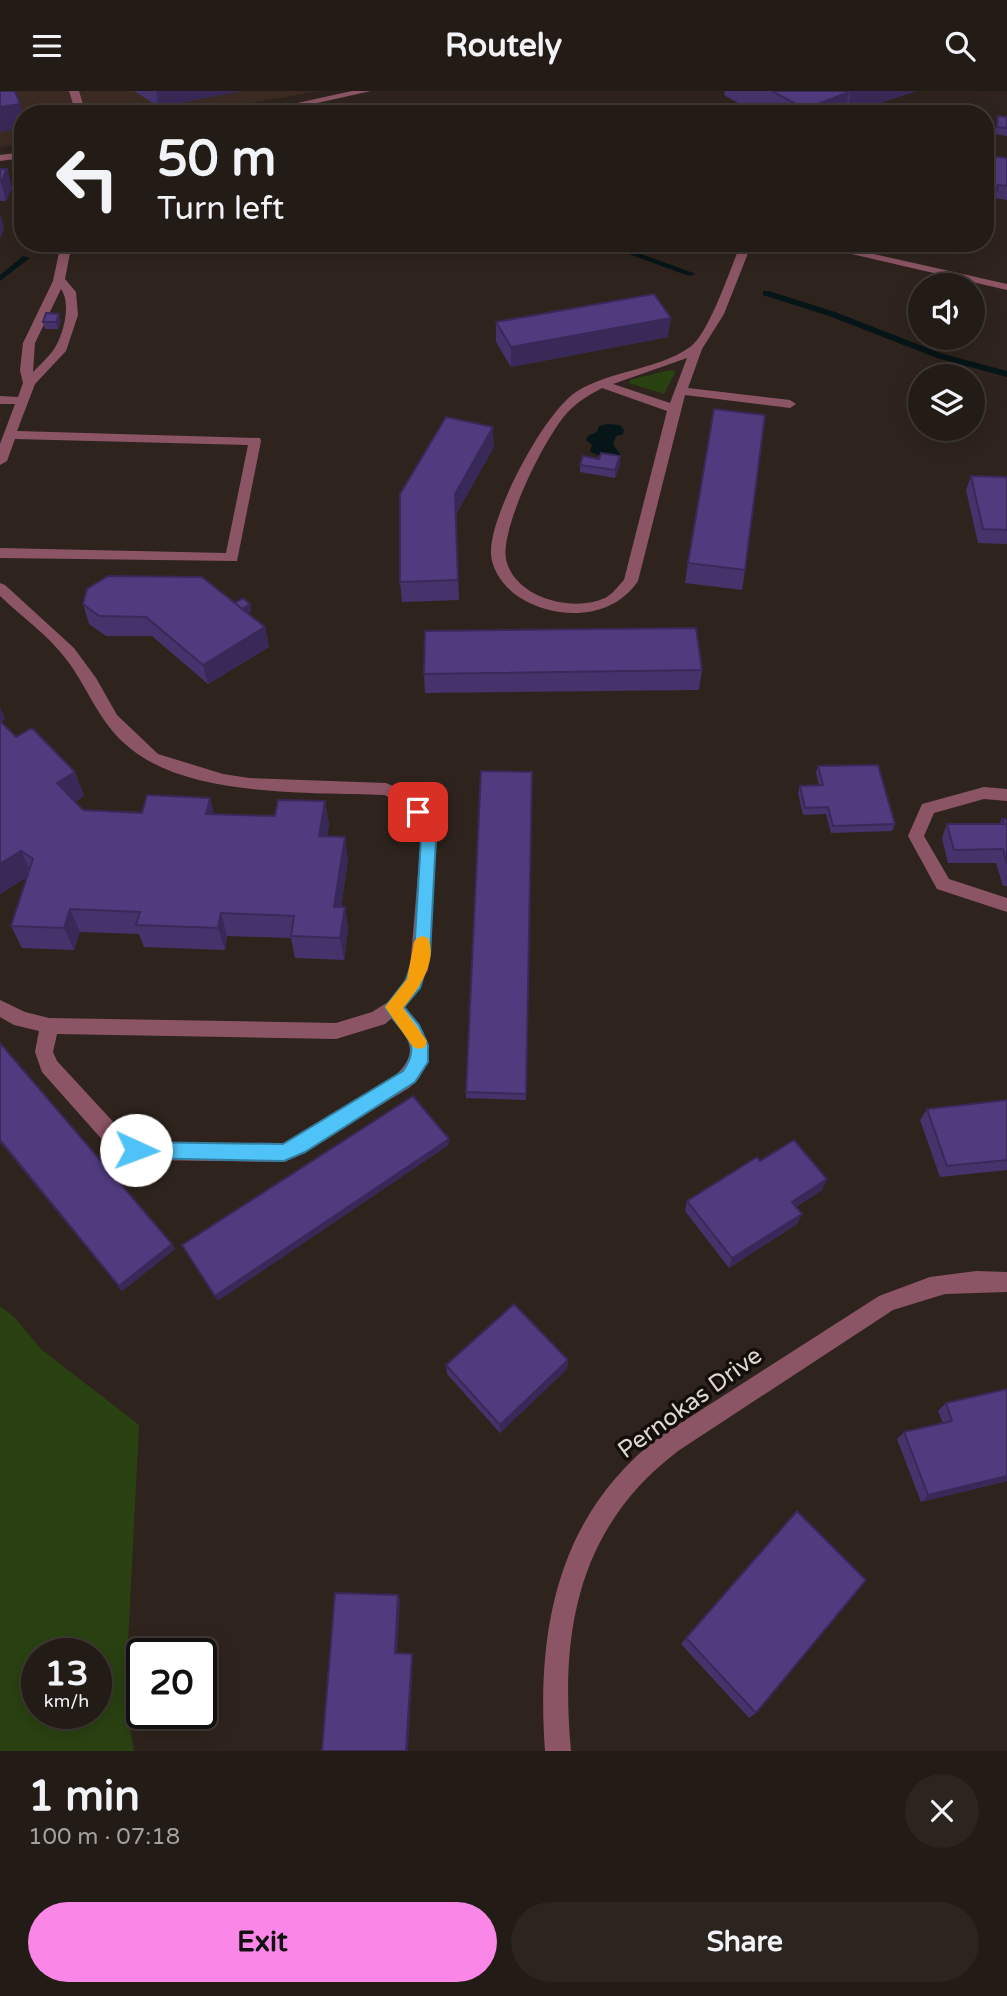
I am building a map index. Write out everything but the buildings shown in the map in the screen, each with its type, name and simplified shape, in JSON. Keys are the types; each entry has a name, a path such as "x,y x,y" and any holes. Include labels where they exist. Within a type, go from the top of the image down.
{"street":[{"path":"295,105 366,91"},
{"path":"29,383 23,359 50,296 60,280 65,252"},
{"path":"696,349 668,364 601,384 569,402 552,421 501,533 498,551 503,571 520,590 538,600 591,608 609,602 621,594 631,581 679,391 696,349 718,314 743,252"},
{"path":"851,252 1007,286"},
{"path":"0,461 29,383 60,351 72,316 70,292 60,280"},
{"path":"601,384 674,408"},
{"path":"679,391 789,404"},
{"path":"0,400 22,401"},
{"path":"0,553 232,558 255,441 9,435"},
{"path":"0,588 69,652 91,682 98,700 111,719 152,758 236,782 386,789 413,805 429,838 422,955 414,983 394,1007 378,1018 336,1031 49,1026 21,1019 0,1008"},
{"path":"1007,795 984,793 928,808 916,836 943,884 1007,905"},
{"path":"49,1026 44,1048 48,1066 113,1139 123,1146 141,1151 279,1154 295,1148 345,1118 402,1082 415,1069 421,1053 418,1037 394,1007"},
{"name":"Pernokas Drive","path":"558,1751 553,1679 556,1641 563,1605 587,1538 624,1483 671,1443 886,1303 910,1292 936,1285 1007,1282"}],"shaded area":[{"path":"0,91 319,91 240,105 14,105 14,145 0,147"},
{"path":"620,425 624,430 623,434 616,436 613,444 621,456 604,457 590,451 592,445 586,440 588,436 597,432 599,426"}],"green space":[{"path":"669,370 676,371 664,394 629,383 630,380"},
{"path":"0,1306 14,1317 42,1350 139,1425 128,1638 126,1638 125,1701 126,1729 130,1729 134,1751 0,1751"}],"waterway":[{"path":"629,252 692,274"},
{"path":"0,279 26,258"},
{"path":"766,293 832,314 940,356 1007,374"}],"slow traffic":[{"path":"419,1041 394,1007 414,983 422,955 422,942"}],"route":[{"path":"136,1150 284,1153 402,1082 415,1069 421,1053 418,1037 394,1007 414,983 422,955 429,838 418,812"}]}
